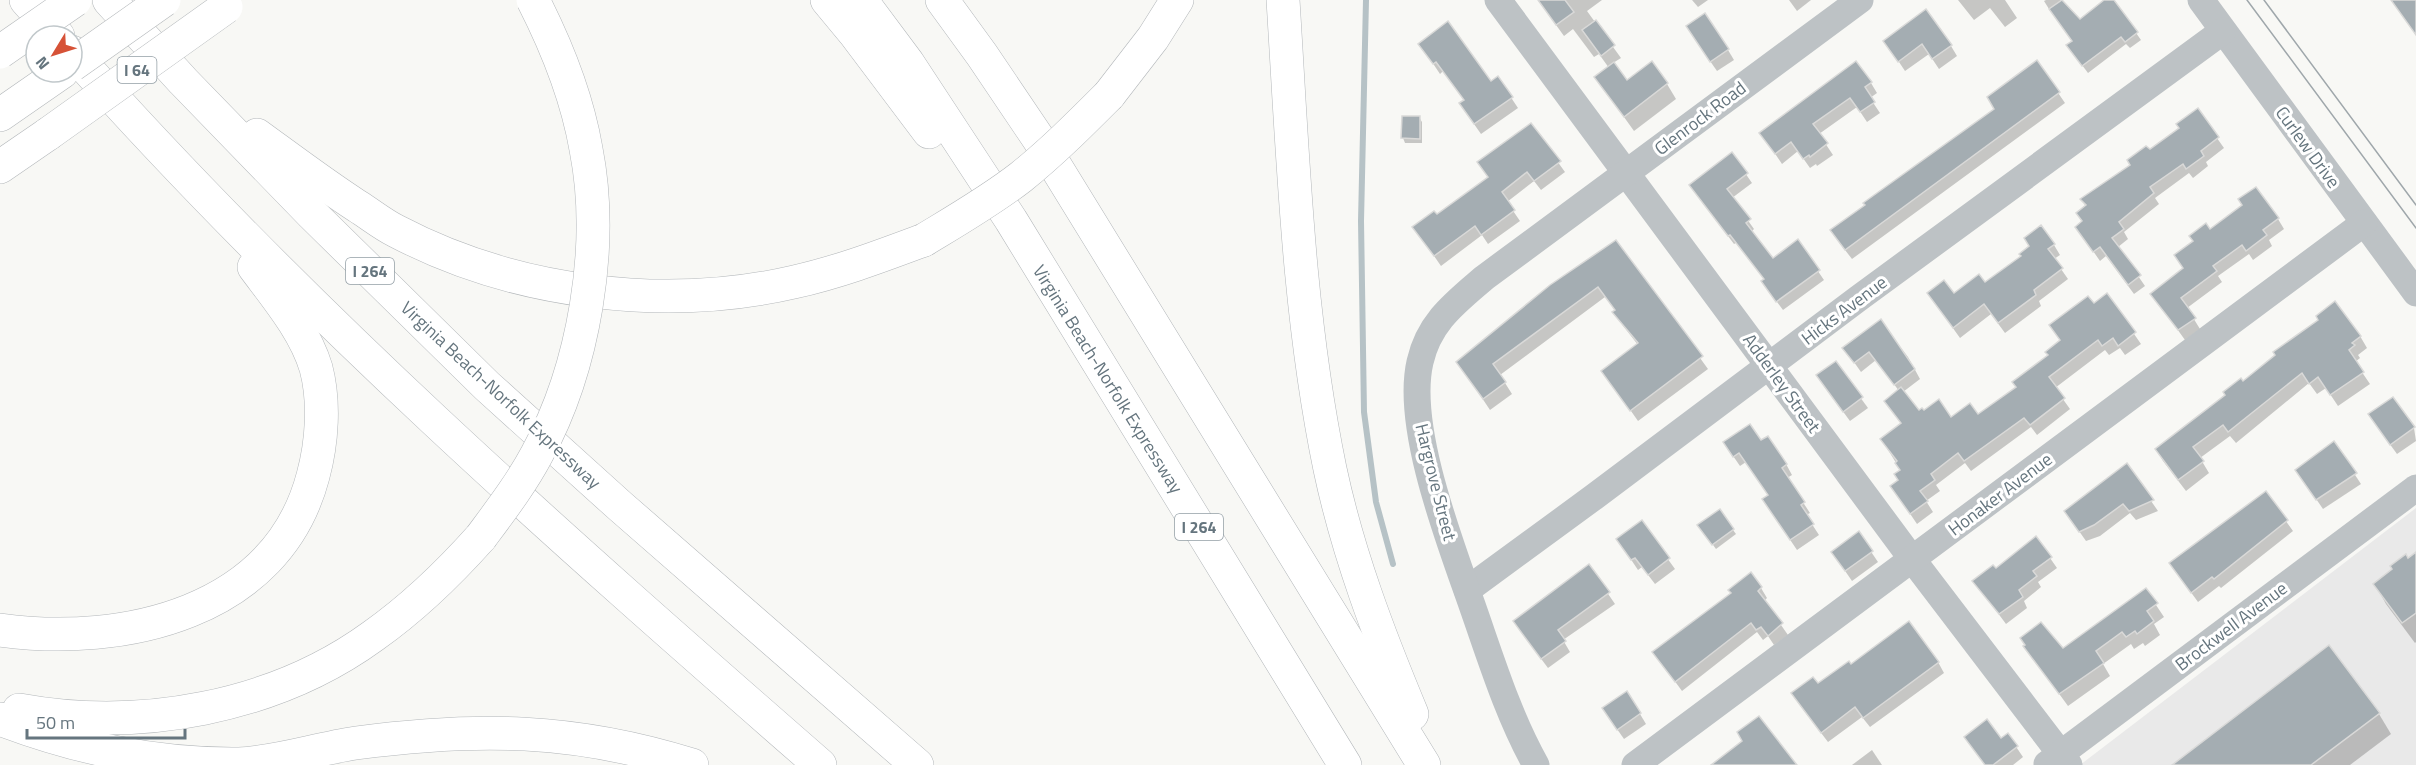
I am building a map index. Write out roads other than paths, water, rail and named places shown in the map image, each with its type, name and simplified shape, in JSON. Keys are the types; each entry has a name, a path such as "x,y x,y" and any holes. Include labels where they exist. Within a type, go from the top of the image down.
{"highway":[{"path":"26,0 47,24"},
{"path":"0,52 75,0"},
{"name":"Virginia Beach-Norfolk Expressway","path":"109,0 183,81 312,214 487,386 620,506 917,765"},
{"path":"84,57 164,0"},
{"path":"0,707 45,715 103,718 151,716 199,709 247,697 285,684 330,662 372,637 446,576 481,537 510,499 537,453 559,405 575,356 584,316 592,248 592,200 587,151 577,106 559,55 533,0"},
{"path":"826,0 876,62 972,192 1052,289"},
{"name":"Virginia Beach-Norfolk Expressway","path":"861,0 921,82 1011,220 1345,765"},
{"path":"942,0 1040,141 1424,765"},
{"path":"183,81 324,184 395,231 491,270 527,280 600,294 688,296 793,283 837,271 924,240 968,214 1020,178 1062,142 1108,95 1153,38 1176,0"},
{"path":"1282,0 1302,297 1330,470 1355,565 1384,648 1436,765"},
{"name":"I 64","path":"0,167 231,4"},
{"path":"84,65 271,262 416,404 555,533 820,765"},
{"path":"9,109 45,84"},
{"path":"0,630 42,635 85,635 128,629 184,612 227,594 263,565 285,540 299,518 307,498 317,463 321,427 320,393 316,368 304,339 232,237 148,135"},
{"path":"0,719 32,731 105,752 188,763 240,764 283,759 418,735 492,732 550,735 597,741 656,754 692,765"}],"street":[{"name":"Adderley Street","path":"1498,0 1912,559 2059,762"},
{"name":"Glenrock Road","path":"1541,236 1860,0"},
{"name":"Curlew Drive","path":"2201,0 2416,293"},
{"name":"Hicks Avenue","path":"1467,590 2223,31"},
{"name":"Honaker Avenue","path":"1635,765 2364,223"},
{"name":"Hargrove Street","path":"1536,765 1504,697 1442,515 1427,463 1418,410 1417,380 1420,361 1430,334 1443,314 1484,278 1541,236"},
{"name":"Brockwell Avenue","path":"2059,762 2416,488"}],"waterway":[{"path":"1366,0 1361,221 1364,412 1376,502 1393,564"}],"tram line":[{"path":"2247,0 2416,228"},
{"path":"2264,0 2416,205"}]}
